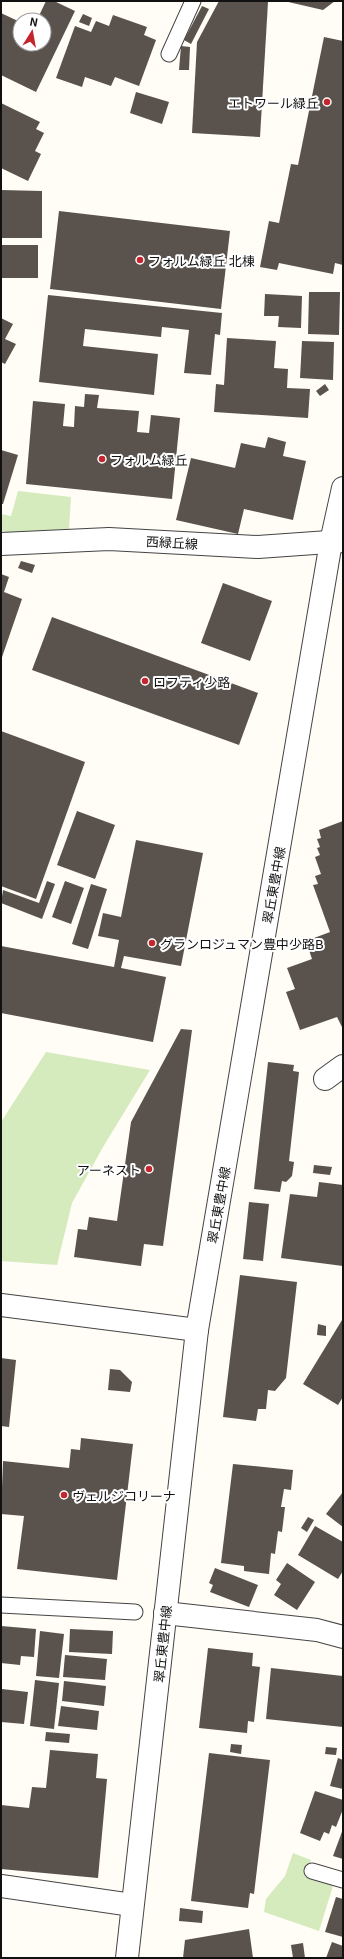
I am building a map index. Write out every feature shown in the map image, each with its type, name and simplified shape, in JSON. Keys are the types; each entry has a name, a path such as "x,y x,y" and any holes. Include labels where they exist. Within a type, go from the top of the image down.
{"street":[{"name":"翠丘東豊中線","path":"127,1958 197,1330 337,542 343,488"},
{"name":"西緑丘線","path":"1,544 109,539 258,547 337,542"},
{"path":"325,1079 343,1066"},
{"path":"1,1305 197,1330"},
{"path":"165,1613 317,1630 343,1637"},
{"path":"1,1886 132,1906"}],"lane":[{"path":"169,54 193,1"},
{"path":"1,1605 135,1612"},
{"path":"312,1871 343,1880"}],"green space":[{"path":"18,491 71,497 69,529 13,533 1,531 1,514 11,516"},
{"path":"46,1052 150,1070 103,1147 72,1203 57,1265 1,1261 1,1122"},
{"path":"293,1853 311,1860 305,1876 333,1886 319,1931 264,1912 266,1899 285,1876"}],"building":[{"path":"46,1 54,1 75,11 36,92 1,75 1,13 12,18 12,52 52,52 52,12 41,12"},
{"path":"219,1 268,2 260,137 192,133 197,42"},
{"path":"284,1 335,1 323,10"},
{"path":"202,6 209,9 191,44 184,40"},
{"path":"83,14 92,18 89,26 79,22"},
{"path":"113,15 147,27 144,35 156,40 139,86 115,77 111,86 85,77 82,87 56,78 75,26 91,32 96,21 109,26"},
{"name":"エトワール緑丘","path":"324,37 343,41 343,265 335,263 333,274 279,263 277,270 260,267 269,221 279,223 291,164 298,165"},
{"path":"181,46 190,47 189,70 179,70"},
{"path":"136,92 169,102 162,124 130,113"},
{"path":"1,103 40,122 36,129 44,133 35,151 41,154 28,181 1,168"},
{"path":"1,190 42,191 42,238 1,238"},
{"name":"フォルム緑丘 北棟","path":"59,211 230,231 221,309 50,289"},
{"path":"1,245 38,245 38,278 1,278"},
{"path":"309,292 340,292 339,335 308,334"},
{"path":"265,294 302,296 301,328 278,327 279,316 264,316"},
{"path":"48,295 222,313 220,335 215,334 211,375 184,373 189,330 162,327 161,337 85,329 83,346 158,354 154,395 39,382"},
{"path":"1,318 13,324 5,339 16,344 5,364 1,362"},
{"path":"227,338 276,341 274,368 288,369 287,388 310,389 308,418 214,412 216,384 224,385"},
{"path":"302,341 334,342 333,380 300,378"},
{"path":"325,384 329,390 320,396 316,391"},
{"name":"フォルム緑丘","path":"85,394 99,395 97,408 139,411 137,432 149,433 151,415 180,418 172,499 26,484 33,401 65,404 63,426 74,427 75,406 84,407"},
{"path":"268,437 286,442 283,456 306,461 293,520 244,509 238,534 176,520 191,458 235,468 241,443 265,448"},
{"path":"1,450 18,455 3,504 1,504"},
{"path":"21,561 35,565 32,573 18,568"},
{"path":"1,574 9,577 4,592 22,599 1,660"},
{"path":"223,583 272,601 250,661 201,643"},
{"name":"ロフティ少路","path":"52,617 258,693 239,745 32,670"},
{"path":"1,731 85,762 36,899 1,886"},
{"path":"77,811 115,825 95,879 57,865"},
{"path":"343,821 343,1027 337,1017 300,1030 286,992 295,989 287,968 312,959 306,941 330,932 313,885 318,884 315,876 321,874 315,857 320,855 317,848 320,847 317,839 321,838 319,830"},
{"name":"グランロジュマン豊中少路B","path":"136,840 203,853 181,966 124,956 121,968 166,977 153,1042 1,1013 1,946 114,967 119,940 98,936 103,913 121,917"},
{"path":"47,881 55,884 42,919 1,903 3,890 39,903"},
{"path":"65,881 84,888 71,924 52,917"},
{"path":"91,884 107,889 88,949 72,944"},
{"name":"アーネスト","path":"181,1029 192,1030 163,1246 144,1244 141,1266 74,1257 78,1229 87,1230 89,1217 117,1221 131,1122"},
{"path":"268,1062 294,1065 293,1071 299,1072 289,1161 294,1162 292,1176 286,1182 282,1181 280,1192 254,1189"},
{"path":"314,1165 332,1167 330,1175 313,1173"},
{"path":"319,1182 343,1185 343,1266 281,1258 290,1194 317,1197"},
{"path":"249,1202 269,1204 263,1261 243,1259"},
{"path":"240,1275 297,1282 286,1378 275,1391 268,1390 266,1409 258,1409 256,1421 223,1417"},
{"path":"342,1320 343,1397 338,1405 303,1384"},
{"path":"318,1324 326,1326 326,1336 317,1335"},
{"path":"1,1358 16,1360 9,1427 1,1426"},
{"path":"110,1369 120,1370 132,1382 130,1392 108,1390"},
{"name":"ヴェルジコリーナ","path":"81,1438 133,1444 117,1580 17,1569 24,1516 1,1514 3,1461 69,1468 71,1449 80,1450"},
{"path":"233,1464 293,1470 291,1490 284,1489 281,1507 285,1507 282,1532 278,1531 275,1554 271,1553 269,1574 244,1571 244,1566 221,1563"},
{"path":"343,1492 343,1527 326,1514"},
{"path":"308,1517 314,1520 307,1532 301,1528"},
{"path":"315,1526 343,1542 343,1571 338,1579 298,1555"},
{"path":"287,1563 315,1582 297,1610 274,1595 281,1584 276,1580"},
{"path":"215,1568 258,1585 249,1607 210,1592 213,1585 209,1583"},
{"path":"1,1626 36,1629 34,1657 21,1656 20,1665 1,1663"},
{"path":"70,1629 113,1631 112,1654 69,1652"},
{"path":"40,1631 64,1634 59,1678 36,1676"},
{"path":"208,1648 253,1653 252,1666 260,1667 254,1722 248,1721 247,1733 199,1728"},
{"path":"65,1655 107,1659 105,1680 63,1677"},
{"path":"271,1668 343,1676 343,1727 266,1719"},
{"path":"35,1680 59,1683 54,1729 30,1726"},
{"path":"64,1681 106,1686 104,1706 62,1701"},
{"path":"2,1689 28,1692 24,1724 1,1722"},
{"path":"61,1706 99,1711 97,1730 58,1726"},
{"path":"46,1732 70,1734 69,1743 45,1741"},
{"path":"231,1744 242,1745 241,1754 230,1752"},
{"path":"326,1747 337,1748 336,1755 325,1754"},
{"path":"50,1750 98,1754 96,1778 107,1779 98,1878 1,1869 1,1805 29,1808 32,1787 46,1788"},
{"path":"209,1753 270,1760 254,1894 250,1893 248,1908 191,1901"},
{"path":"338,1758 343,1760 343,1789 330,1786"},
{"path":"315,1791 343,1800 343,1809 336,1827 332,1825 329,1834 324,1832 320,1841 300,1833"},
{"path":"343,1829 343,1859 333,1856"},
{"path":"336,1897 343,1899 343,1937 325,1932"},
{"path":"180,1908 203,1911 202,1923 179,1921"},
{"path":"249,1929 253,1958 183,1958 185,1940"},
{"path":"332,1942 343,1946 343,1958 326,1958"},
{"path":"303,1943 305,1958 293,1958 291,1945"}],"place":[{"name":"エトワール緑丘","path":"327,102"},
{"name":"フォルム緑丘 北棟","path":"140,260"},
{"name":"フォルム緑丘","path":"102,459"},
{"name":"ロフティ少路","path":"145,681"},
{"name":"グランロジュマン豊中少路B","path":"152,943"},
{"name":"アーネスト","path":"149,1169"},
{"name":"ヴェルジコリーナ","path":"64,1495"}]}
